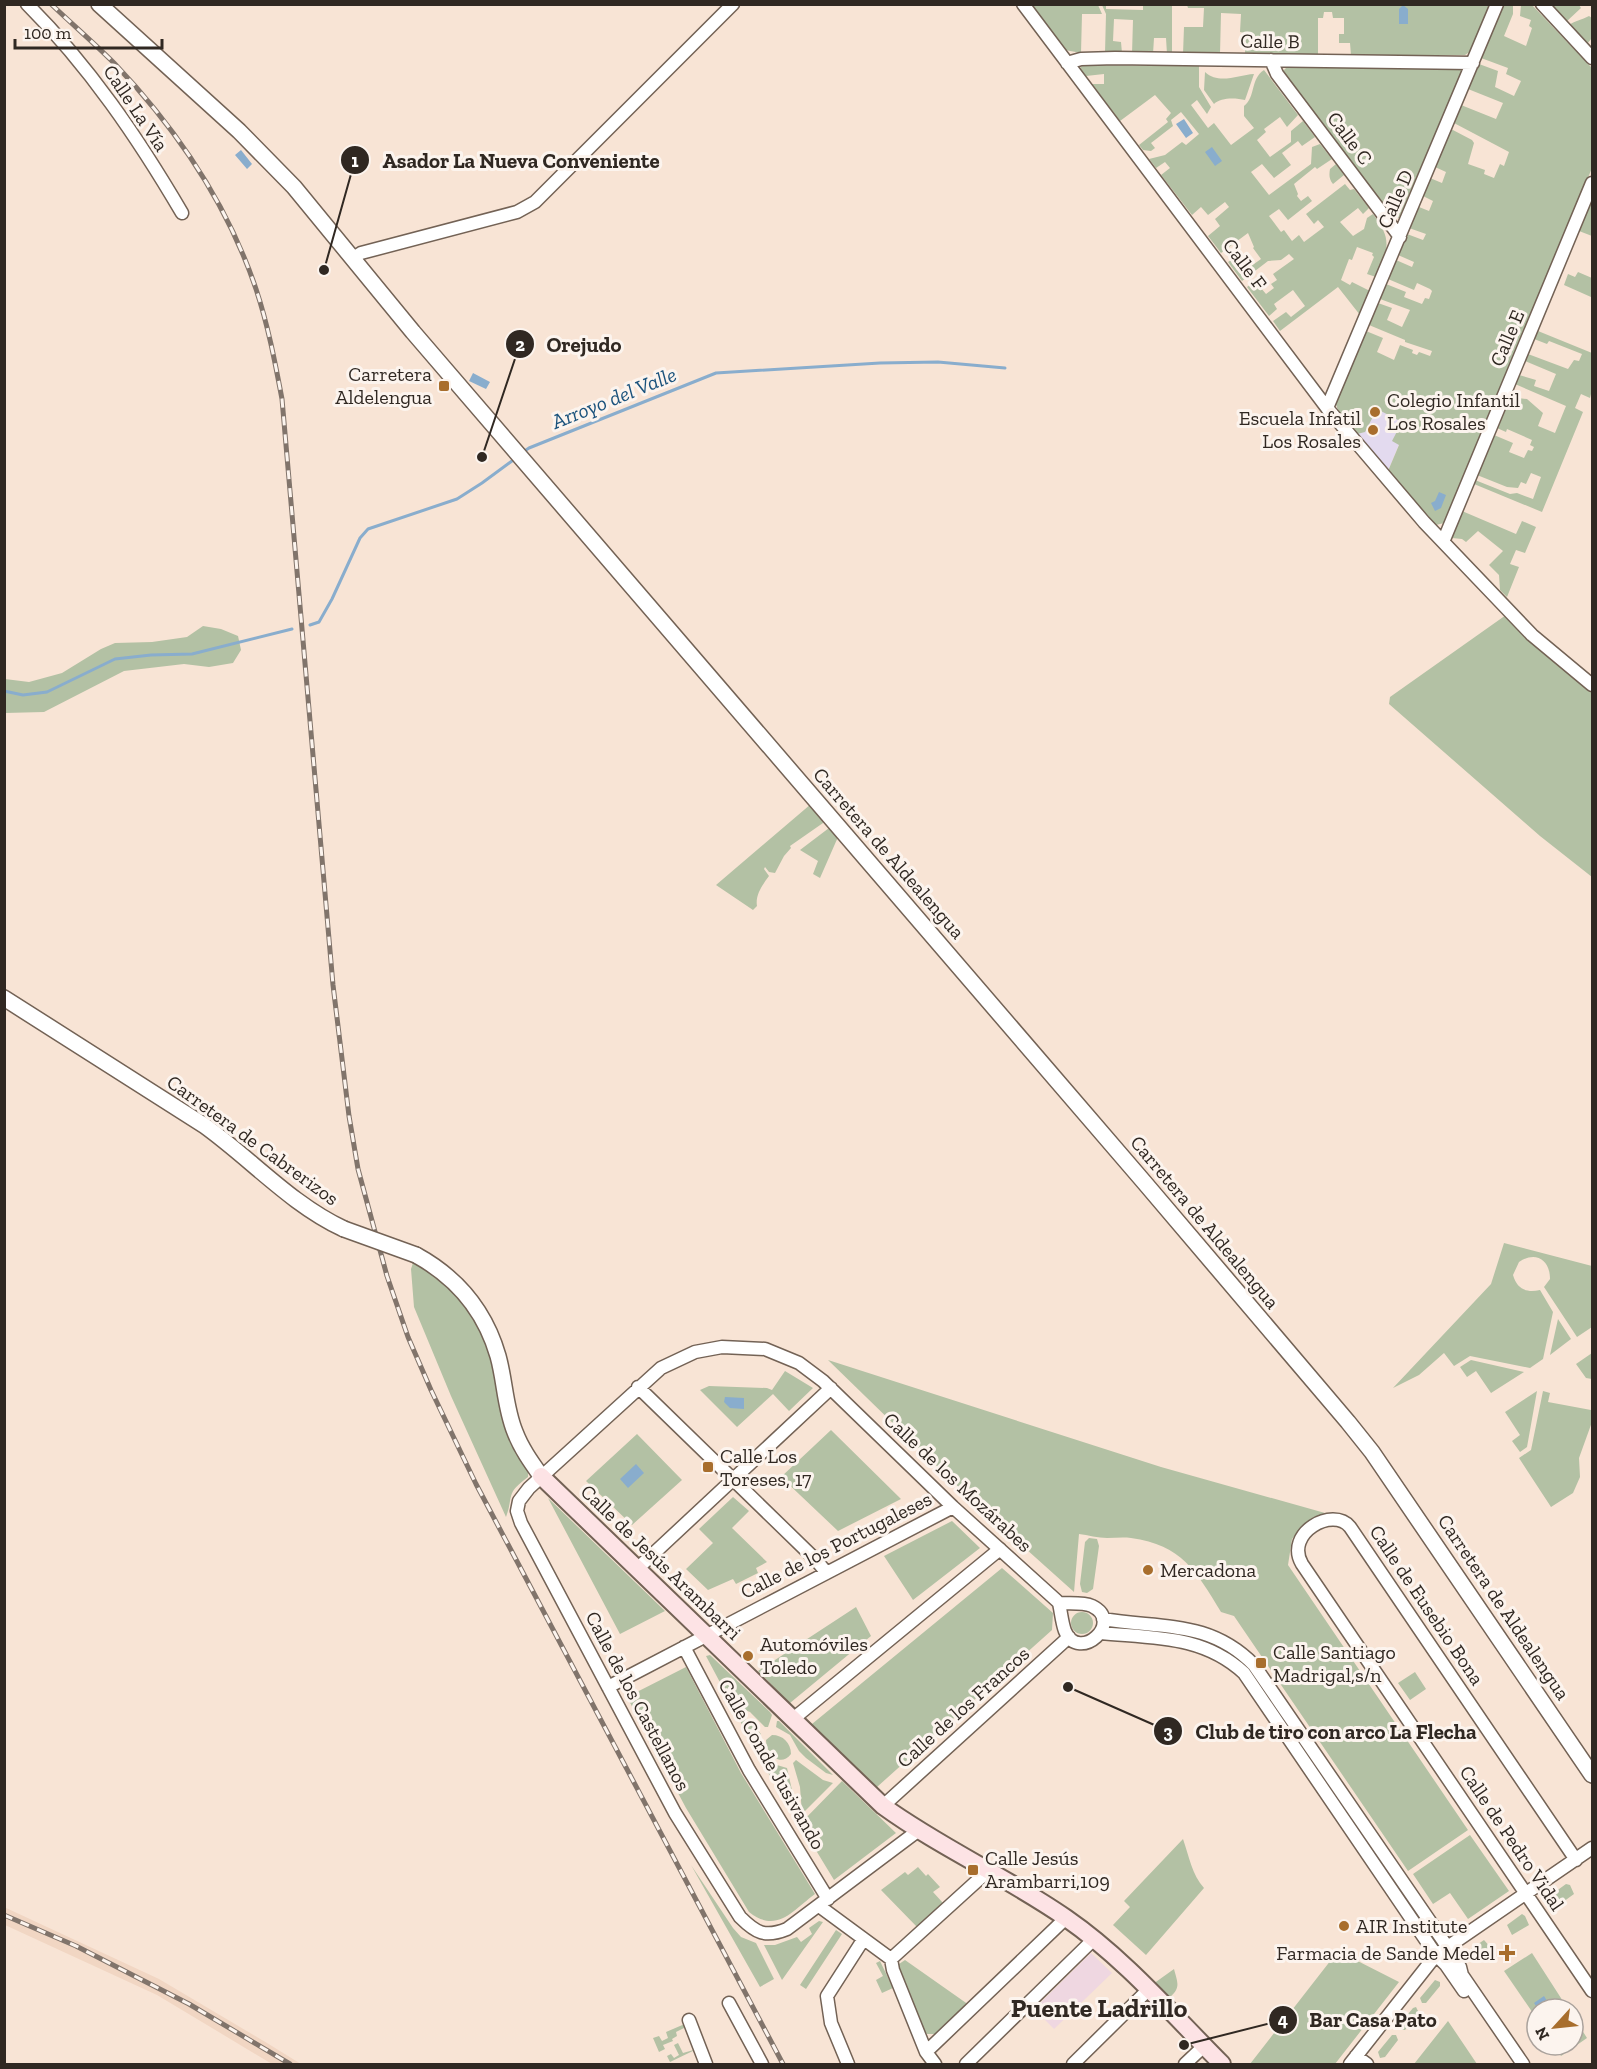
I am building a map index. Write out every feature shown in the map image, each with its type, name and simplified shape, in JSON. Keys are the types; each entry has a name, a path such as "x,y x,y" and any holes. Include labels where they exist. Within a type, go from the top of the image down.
{"main road":[{"name":"Calle de Jesús Arambarri","path":"541,1476 883,1806 1066,1918 1094,1939 1222,2064"}],"street":[{"name":"Calle La Vía","path":"27,4 48,25 101,88 182,213"},
{"name":"Carretera de Aldealengua","path":"99,4 180,76 294,186 519,456 1138,1174 1372,1452 1593,1775"},
{"path":"353,258 362,253 517,212 535,202 733,4"},
{"name":"Calle F","path":"1023,4 1327,408 1443,542 1532,635 1593,685"},
{"name":"Calle D","path":"1327,408 1497,4"},
{"path":"1542,4 1593,58"},
{"name":"Calle B","path":"1067,63 1081,59 1473,63"},
{"name":"Calle C","path":"1271,60 1277,74 1400,237"},
{"name":"Calle E","path":"1443,542 1593,183"},
{"name":"Carretera de Cabrerizos","path":"4,998 205,1126 300,1203 329,1222 416,1255 437,1267 459,1286 480,1313 498,1356 515,1432 530,1462 541,1476"},
{"name":"Calle de los Mozárabes","path":"541,1476 661,1368 694,1352 722,1347 765,1349 799,1363 831,1388 952,1507 1059,1603"},
{"path":"638,1387 826,1572"},
{"path":"637,1569 831,1388"},
{"name":"Calle de los Castellanos","path":"541,1476 519,1501 517,1511 521,1523 675,1813 740,1917 763,1933 777,1933 787,1929 823,1902"},
{"name":"Calle de los Portugaleses","path":"608,1687 952,1507"},
{"name":"Calle de Eusebio Bona","path":"1313,1528 1326,1520 1335,1518 1347,1522 1576,1860"},
{"name":"Calle de Pedro Vidal","path":"1313,1528 1302,1536 1298,1544 1297,1552 1302,1564 1593,1991"},
{"path":"793,1719 1000,1549"},
{"path":"1059,1603 1077,1605 1090,1605 1096,1608 1102,1619 1101,1633 1092,1641 1080,1643 1069,1637 1064,1630 1059,1603"},
{"path":"1064,1621 1068,1611 1077,1605"},
{"path":"1102,1619 1195,1630 1211,1635 1245,1656 1262,1675 1442,1951 1446,1965 1514,2064"},
{"path":"1101,1633 1191,1642 1228,1659 1244,1673 1442,1951 1460,1967 1462,1975 1523,2064"},
{"name":"Calle de los Francos","path":"883,1806 1069,1637"},
{"name":"Calle Conde Jusivando","path":"684,1647 823,1902"},
{"path":"919,1830 823,1902 864,1940 891,1959 893,1970 929,2061"},
{"path":"1367,2064 1353,2060 1442,1951 1593,1848"},
{"path":"891,1959 988,1871"},
{"path":"929,2061 942,2035 1066,1918"},
{"path":"966,2064 1094,1939"},
{"path":"848,2064 831,2023 826,1996 864,1940"},
{"path":"1073,2064 1148,1990"},
{"path":"729,2003 762,2064"},
{"path":"689,2020 706,2064"},
{"path":"920,2036 933,2038 942,2035"},
{"path":"1185,2064 1204,2046"}],"shaded area":[{"name":"Colegio Infantil Los Rosales","path":"1425,382 1388,471 1339,414 1336,404"},
{"path":"4,1907 159,1979 301,2064 272,2064 157,1995 5,1925"},
{"path":"1091,1953 1112,1973 1054,2029 1034,2009"}],"green space":[{"path":"1030,5 1098,5 1102,14 1082,14 1081,53 1065,50"},
{"path":"1102,5 1106,5 1106,9 1143,10 1143,5 1172,5 1172,54 1167,54 1166,38 1154,38 1153,54 1132,54 1133,20 1114,19 1113,41 1121,42 1122,53 1105,53 1106,14"},
{"path":"1187,5 1491,5 1471,51 1465,55 1351,55 1350,43 1339,43 1339,34 1344,34 1344,18 1333,18 1332,12 1324,12 1323,18 1318,18 1318,55 1245,54 1245,33 1240,32 1241,14 1221,13 1220,54 1183,54 1184,27 1203,27 1204,8 1188,8"},
{"path":"1504,5 1513,5 1513,14 1504,36 1526,46 1532,28 1529,26 1531,20 1520,16 1521,5 1532,5 1592,68 1592,168 1444,523 1436,525 1388,471 1399,445 1392,441 1402,422 1377,409 1365,432 1357,434 1339,414 1336,404 1366,331 1383,338 1377,352 1394,360 1400,345 1413,350 1412,353 1417,355 1419,352 1430,356 1432,351 1405,342 1405,340 1369,325 1378,303 1392,308 1387,320 1402,327 1410,310 1380,299 1386,284 1406,292 1404,297 1422,304 1425,298 1429,299 1432,291 1430,289 1417,283 1414,290 1388,279 1396,260 1412,267 1414,262 1398,255 1407,234 1423,240 1426,234 1409,228 1419,207 1429,211 1433,201 1423,196 1430,178 1442,183 1446,172 1435,167 1451,129 1474,143 1468,164 1485,170 1484,174 1494,178 1500,164 1504,166 1509,152 1454,123 1461,105 1496,119 1503,103 1468,89 1479,64 1498,71 1495,87 1514,96 1521,81 1506,74 1508,68 1481,58"},
{"path":"1550,5 1579,5 1581,8 1566,22"},
{"path":"1589,16 1592,18 1592,38 1587,44 1569,25"},
{"path":"1083,65 1199,66 1199,87 1211,107 1207,114 1197,100 1191,105 1208,128 1214,123 1231,145 1254,128 1244,116 1244,106 1250,98 1257,78 1264,70 1298,115 1287,127 1280,117 1264,129 1266,132 1257,140 1270,157 1291,142 1291,131 1303,121 1315,137 1302,146 1298,141 1282,153 1291,165 1274,178 1262,164 1251,172 1269,195 1311,164 1312,147 1320,144 1332,159 1317,169 1315,167 1294,184 1301,201 1308,196 1312,201 1288,220 1279,209 1269,216 1281,232 1284,230 1292,241 1299,235 1304,242 1324,227 1318,220 1314,224 1306,214 1345,184 1350,190 1354,189 1369,208 1363,214 1358,208 1340,222 1353,236 1364,229 1367,218 1373,214 1384,231 1386,252 1376,277 1367,274 1374,257 1373,253 1357,247 1352,260 1349,259 1341,280 1350,285 1352,282 1370,291 1360,315 1338,287 1280,331 1273,321 1286,312 1291,317 1305,306 1293,290 1274,304 1277,309 1269,316 1247,287 1255,281 1266,294 1274,288 1271,284 1277,280 1273,274 1294,259 1289,254 1281,260 1268,261 1242,281 1228,262 1237,256 1247,269 1261,259 1253,248 1248,233 1221,253 1208,236 1220,226 1215,219 1229,207 1225,202 1208,215 1201,207 1192,215 1161,175 1170,168 1165,162 1156,168 1149,159 1165,155 1182,142 1186,145 1199,134 1181,112 1171,120 1173,126 1151,143 1155,148 1151,151 1143,150 1139,145 1168,122 1166,119 1171,113 1155,95 1120,121 1092,84 1104,84 1104,74 1086,76 1080,68"},
{"path":"1287,67 1460,69 1462,71 1399,218 1393,217 1284,75 1283,71"},
{"path":"1205,72 1222,79 1254,74 1245,100 1225,99 1214,104 1204,90"},
{"path":"1336,164 1344,175 1333,184 1330,169"},
{"path":"1592,199 1592,236 1579,231"},
{"path":"1578,272 1592,278 1591,297 1564,285 1568,274 1575,277"},
{"path":"1538,331 1592,353 1590,398 1581,394 1575,408 1583,412 1542,512 1474,484 1475,480 1510,494 1517,493 1533,499 1541,477 1531,473 1526,484 1521,482 1518,488 1507,487 1477,475 1494,435 1513,443 1509,452 1524,458 1528,450 1532,451 1534,447 1530,445 1532,440 1507,429 1506,432 1497,428 1510,397 1527,399 1543,413 1538,426 1555,433 1566,406 1515,384 1519,375 1536,380 1534,386 1549,391 1556,374 1525,361 1528,354 1568,369 1574,360 1579,361 1582,354 1549,341 1547,344 1534,339"},
{"path":"1462,511 1516,534 1522,521 1536,527 1525,553 1516,550 1510,564 1519,567 1507,597 1500,590 1499,575 1489,565 1503,551 1478,531 1466,542 1452,538"},
{"path":"1506,615 1533,644 1592,692 1592,877 1540,836 1389,704 1390,697"},
{"path":"203,626 221,629 238,636 241,650 233,663 209,667 184,664 124,671 44,712 5,713 5,679 29,682 62,673 115,643 152,642 187,637"},
{"path":"811,804 824,821 823,823 790,846 791,848 775,873 769,872 765,867 769,876 760,890 757,906 753,910 716,885"},
{"path":"829,828 838,837 820,878 813,874 818,861 800,850"},
{"path":"1504,1243 1592,1266 1592,1327 1577,1337 1544,1287 1550,1279 1547,1266 1540,1259 1531,1257 1519,1262 1513,1275 1517,1284 1523,1289 1540,1290 1553,1312 1543,1359 1530,1368 1470,1356 1454,1366 1444,1353 1419,1375 1393,1388 1491,1284"},
{"path":"414,1260 448,1284 464,1301 494,1360 528,1470 528,1477 516,1487 511,1495 506,1517 451,1396 414,1307 411,1269"},
{"path":"1558,1319 1571,1339 1550,1355"},
{"path":"1592,1353 1592,1379 1586,1378 1576,1364"},
{"path":"828,1360 1161,1467 1325,1513 1302,1528 1292,1539 1288,1565 1468,1830 1408,1871 1234,1616 1221,1612 1204,1584 1186,1562 1163,1547 1148,1542 1131,1538 1104,1538 1079,1534 1074,1592 977,1505"},
{"path":"1471,1360 1524,1372 1491,1393 1476,1371 1467,1377 1460,1367"},
{"path":"785,1371 813,1388 789,1411 773,1394 737,1427 700,1390 709,1386 772,1390"},
{"path":"1537,1391 1527,1447 1520,1452 1512,1441 1520,1435 1505,1412"},
{"path":"1543,1391 1550,1393 1548,1402 1591,1410 1592,1403 1592,1422 1579,1458 1580,1477 1573,1493 1551,1507 1519,1458 1531,1450"},
{"path":"831,1430 901,1499 838,1531 781,1477"},
{"path":"637,1434 682,1480 632,1525 586,1481"},
{"path":"733,1497 749,1511 732,1528 767,1562 756,1568 758,1573 736,1584 733,1579 708,1590 686,1569 713,1543 699,1529"},
{"path":"548,1498 665,1611 620,1634"},
{"path":"952,1521 980,1548 913,1600 884,1556"},
{"path":"1089,1538 1097,1539 1099,1546 1093,1589 1087,1593 1082,1592 1080,1584 1085,1542"},
{"path":"1002,1568 1053,1613 1052,1630 877,1787 812,1724"},
{"path":"856,1607 871,1636 790,1703 758,1671"},
{"path":"1082,1612 1090,1615 1093,1623 1090,1631 1082,1634 1074,1631 1071,1623 1074,1615"},
{"path":"710,1655 770,1712 772,1715 768,1727 765,1727 750,1712 732,1705 706,1656"},
{"path":"686,1667 741,1773 815,1894 784,1918 768,1921 749,1912 686,1808 627,1697"},
{"path":"1415,1672 1426,1689 1410,1700 1398,1683"},
{"path":"738,1714 761,1734 759,1746 762,1759 760,1759"},
{"path":"777,1721 833,1775 826,1773 806,1758 790,1735 776,1727"},
{"path":"772,1735 780,1736 788,1743 791,1754 787,1758 778,1759 768,1750 766,1740"},
{"path":"796,1760 823,1780 833,1783 802,1814 800,1787 793,1763"},
{"path":"770,1763 787,1768 795,1813 791,1811 764,1766"},
{"path":"1317,1766 1432,1935 1430,1936 1315,1767"},
{"path":"842,1781 896,1833 834,1880 800,1824"},
{"path":"1470,1835 1509,1891 1468,1919 1450,1893 1433,1904 1413,1874"},
{"path":"1183,1839 1194,1871 1204,1888 1146,1955 1113,1925 1130,1907 1124,1901"},
{"path":"691,1865 733,1928 741,1937 756,1943 774,1979 760,1987"},
{"path":"918,1867 940,1887 933,1892 943,1903 917,1927 881,1890 905,1872 908,1875"},
{"path":"1566,1884 1570,1885 1574,1894 1556,1907 1552,1906 1548,1897"},
{"path":"1522,1914 1529,1925 1512,1935 1507,1925"},
{"path":"819,1921 823,1922 782,1980 764,1945 775,1945 797,1937 801,1942 812,1934 809,1928"},
{"path":"836,1930 842,1934 806,1989 800,1985"},
{"path":"1484,1940 1491,1950 1474,1961 1468,1951"},
{"path":"1338,1951 1399,1982 1335,2064 1250,2064"},
{"path":"1532,1953 1560,1997 1525,1997 1525,2002 1504,1971"},
{"path":"905,1960 969,2005 935,2034 927,2034 922,2029 898,1967"},
{"path":"880,1961 893,1988 882,1993 876,1980 883,1976 876,1963"},
{"path":"1174,1969 1177,1989 1168,1999 1153,1984"},
{"path":"1435,1980 1440,1982 1440,1986 1426,2003 1422,2003 1420,1998"},
{"path":"1416,2007 1419,2013 1405,2030 1401,2030 1399,2025"},
{"path":"1448,2021 1477,2064 1414,2064"},
{"path":"687,2023 688,2026 676,2032 677,2036 672,2039 673,2041 663,2045 665,2049 659,2052 653,2038 659,2036 662,2041 668,2038 666,2032"},
{"path":"1392,2035 1396,2035 1398,2040 1385,2057 1380,2058 1378,2052"},
{"path":"678,2043 683,2053 697,2049 670,2062 667,2056 671,2054 674,2058 679,2055 674,2045"}],"water":[{"path":"1403,5 1408,9 1408,24 1399,24 1399,9"},
{"path":"1184,119 1193,133 1186,138 1176,124"},
{"path":"1212,147 1222,161 1215,166 1205,152"},
{"path":"241,150 252,164 247,169 235,155"},
{"path":"473,373 490,382 486,389 469,381"},
{"path":"1439,492 1446,495 1441,508 1435,511 1431,503 1435,501"},
{"path":"725,1397 744,1398 744,1409 730,1408 724,1402"},
{"path":"636,1464 644,1473 628,1488 620,1479"}],"waterway":[{"name":"Arroyo del Valle","path":"523,452 716,373 880,363 938,362 1005,368"},
{"name":"Arroyo del Valle","path":"310,625 319,622 360,538 368,529 457,499 516,458"},
{"name":"Arroyo del Valle","path":"4,691 23,695 47,692 115,659 192,654 292,629"}],"railway":[{"path":"51,4 114,63 179,140 215,197 230,227 244,257 264,316 282,399 333,985 349,1116 358,1169 387,1276 408,1337 476,1484 783,2064"},
{"path":"4,1915 76,1946 189,2004 290,2064"}],"place":[{"name":"Asador La Nueva Conveniente","path":"324,270"},
{"name":"Carretera Aldelengua","path":"444,386"},
{"name":"Colegio Infantil Los Rosales","path":"1375,412"},
{"name":"Escuela Infatil Los Rosales","path":"1373,430"},
{"name":"Orejudo","path":"482,457"},
{"name":"Calle Los Toreses, 17","path":"708,1467"},
{"name":"Mercadona","path":"1148,1570"},
{"name":"Automóviles Toledo","path":"748,1656"},
{"name":"Calle Santiago Madrigal,s/n","path":"1261,1663"},
{"name":"Club de tiro con arco La Flecha","path":"1068,1687"},
{"name":"Calle Jesús Arambarri,109","path":"973,1870"},
{"name":"AIR Institute","path":"1344,1926"},
{"name":"Farmacia de Sande Medel","path":"1507,1953"},
{"name":"Bar Casa Pato","path":"1184,2045"}],"district":[{"name":"Puente Ladrillo","path":"1099,2008"}]}
